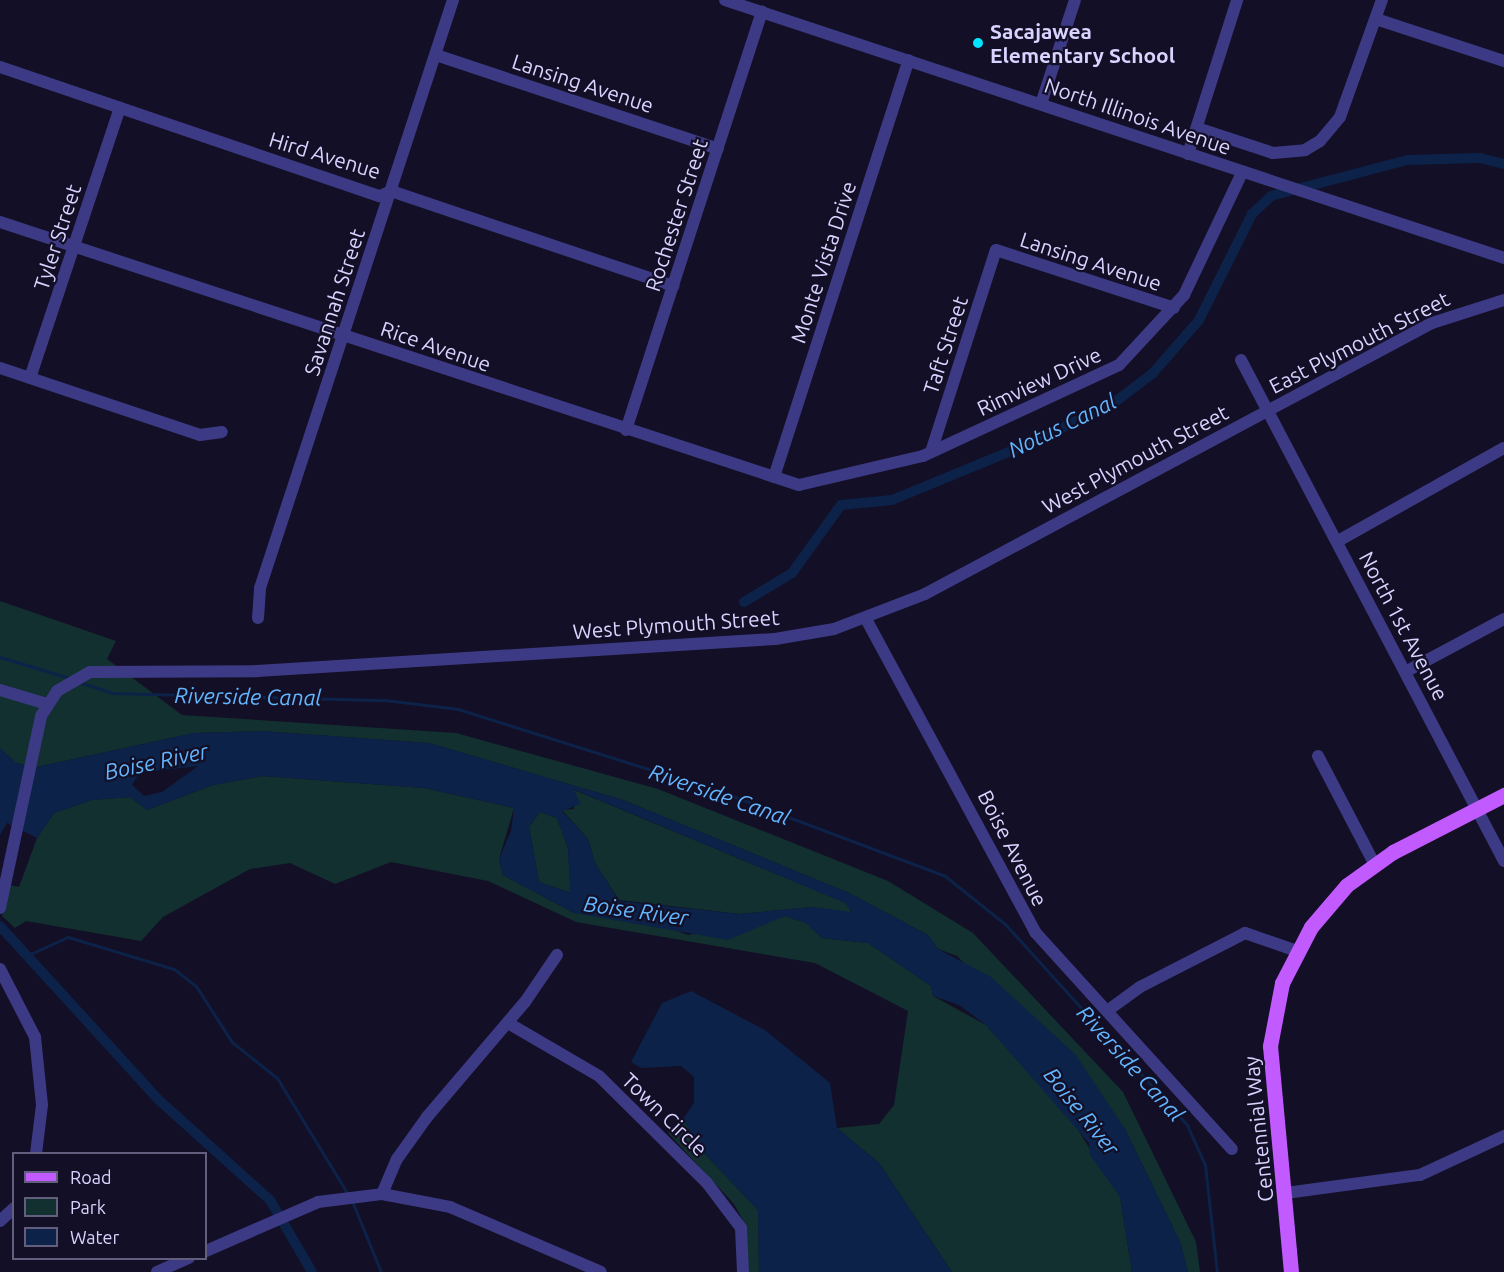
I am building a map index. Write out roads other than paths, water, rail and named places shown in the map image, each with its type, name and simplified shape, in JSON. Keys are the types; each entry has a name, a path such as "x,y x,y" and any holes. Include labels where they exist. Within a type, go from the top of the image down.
{"main road":[{"name":"Centennial Way","path":"1291,1272 1286,1193 1270,1046 1282,983 1297,951 1328,905 1374,863 1504,795"}],"street":[{"name":"Savannah Street","path":"258,618 260,588 453,0"},
{"name":"North Illinois Avenue","path":"725,0 1041,104 1273,184 1504,258"},
{"path":"1041,104 1075,0"},
{"path":"1188,154 1237,0"},
{"path":"1197,128 1273,153 1305,150 1320,141 1340,117 1382,0"},
{"name":"Rochester Street","path":"626,430 762,12"},
{"path":"1376,19 1504,61"},
{"name":"Lansing Avenue","path":"436,55 718,149"},
{"name":"Monte Vista Drive","path":"774,477 909,60"},
{"name":"Hird Avenue","path":"0,67 380,196 391,191 673,286"},
{"name":"Tyler Street","path":"30,378 120,108"},
{"name":"Rimview Drive","path":"861,472 931,452 1095,380 1119,365 1174,308 1242,173"},
{"name":"Rice Avenue","path":"0,222 626,430 799,485 861,472"},
{"name":"Lansing Avenue","path":"996,250 1174,308"},
{"name":"Taft Street","path":"931,452 996,250"},
{"name":"East Plymouth Street","path":"1267,411 1432,323 1504,300"},
{"name":"North 1st Avenue","path":"1241,360 1407,671 1504,861"},
{"path":"0,368 200,435 222,432"},
{"name":"West Plymouth Street","path":"0,908 30,763 47,704 69,682 81,676 101,670 257,671 775,639 866,619 944,584 1267,411"},
{"path":"1338,541 1504,448"},
{"name":"Boise Avenue","path":"866,619 967,798 1016,903 1107,1011 1232,1149"},
{"path":"1407,671 1504,619"},
{"path":"0,690 47,704"},
{"path":"1318,756 1374,863"},
{"path":"1107,1011 1140,987 1245,933 1297,951"},
{"path":"382,1194 397,1159 427,1117 507,1023 557,955"},
{"path":"0,969 35,1037 42,1105 36,1152"},
{"name":"Town Circle","path":"507,1023 599,1076 707,1183 741,1228 743,1272"},
{"path":"1286,1193 1420,1175 1504,1136"},
{"path":"207,1251 290,1213 348,1196 382,1194 450,1207 601,1272"},
{"path":"0,1221 12,1210"},
{"path":"157,1272 184,1260"}],"water":[{"name":"Boise River","path":"261,731 429,743 623,800 849,893 928,935 938,949 991,977 1075,1054 1125,1129 1180,1242 1188,1272 1132,1272 1120,1197 1090,1155 1089,1143 986,1025 959,1005 933,996 931,986 868,943 822,938 806,923 785,916 728,940 574,913 503,875 499,859 511,831 514,808 424,788 263,776 213,785 147,810 130,797 92,800 54,813 37,838 7,823 0,835 0,748 16,763 37,767 194,733","holes":["198,766 162,792 144,796 132,785 139,773","573,789 845,903 852,912 812,907 740,914 619,901 595,863 588,839 562,811 581,804","540,812 557,818 568,848 570,893 539,882 529,827"]},
{"path":"691,991 765,1030 830,1083 837,1128 879,1163 952,1272 759,1272 758,1210 703,1152 683,1119 694,1103 694,1077 681,1066 641,1068 631,1062 662,1003"}],"waterway":[{"name":"Notus Canal","path":"744,602 792,573 841,505 892,500 1035,441 1115,402 1153,373 1199,320 1252,214 1271,196 1407,160 1480,158 1504,164"},
{"name":"Riverside Canal","path":"0,657 73,679"},
{"name":"Riverside Canal","path":"79,682 112,693 385,700 458,709 722,792 945,876 1005,924 1187,1125 1205,1165 1217,1272"},
{"path":"0,926 160,1101 270,1200 312,1272"},
{"path":"28,955 68,937 174,969 196,986 232,1042 277,1078 349,1196"},
{"path":"352,1201 381,1272"}],"place":[{"name":"Sacajawea Elementary School","path":"978,43"}]}
